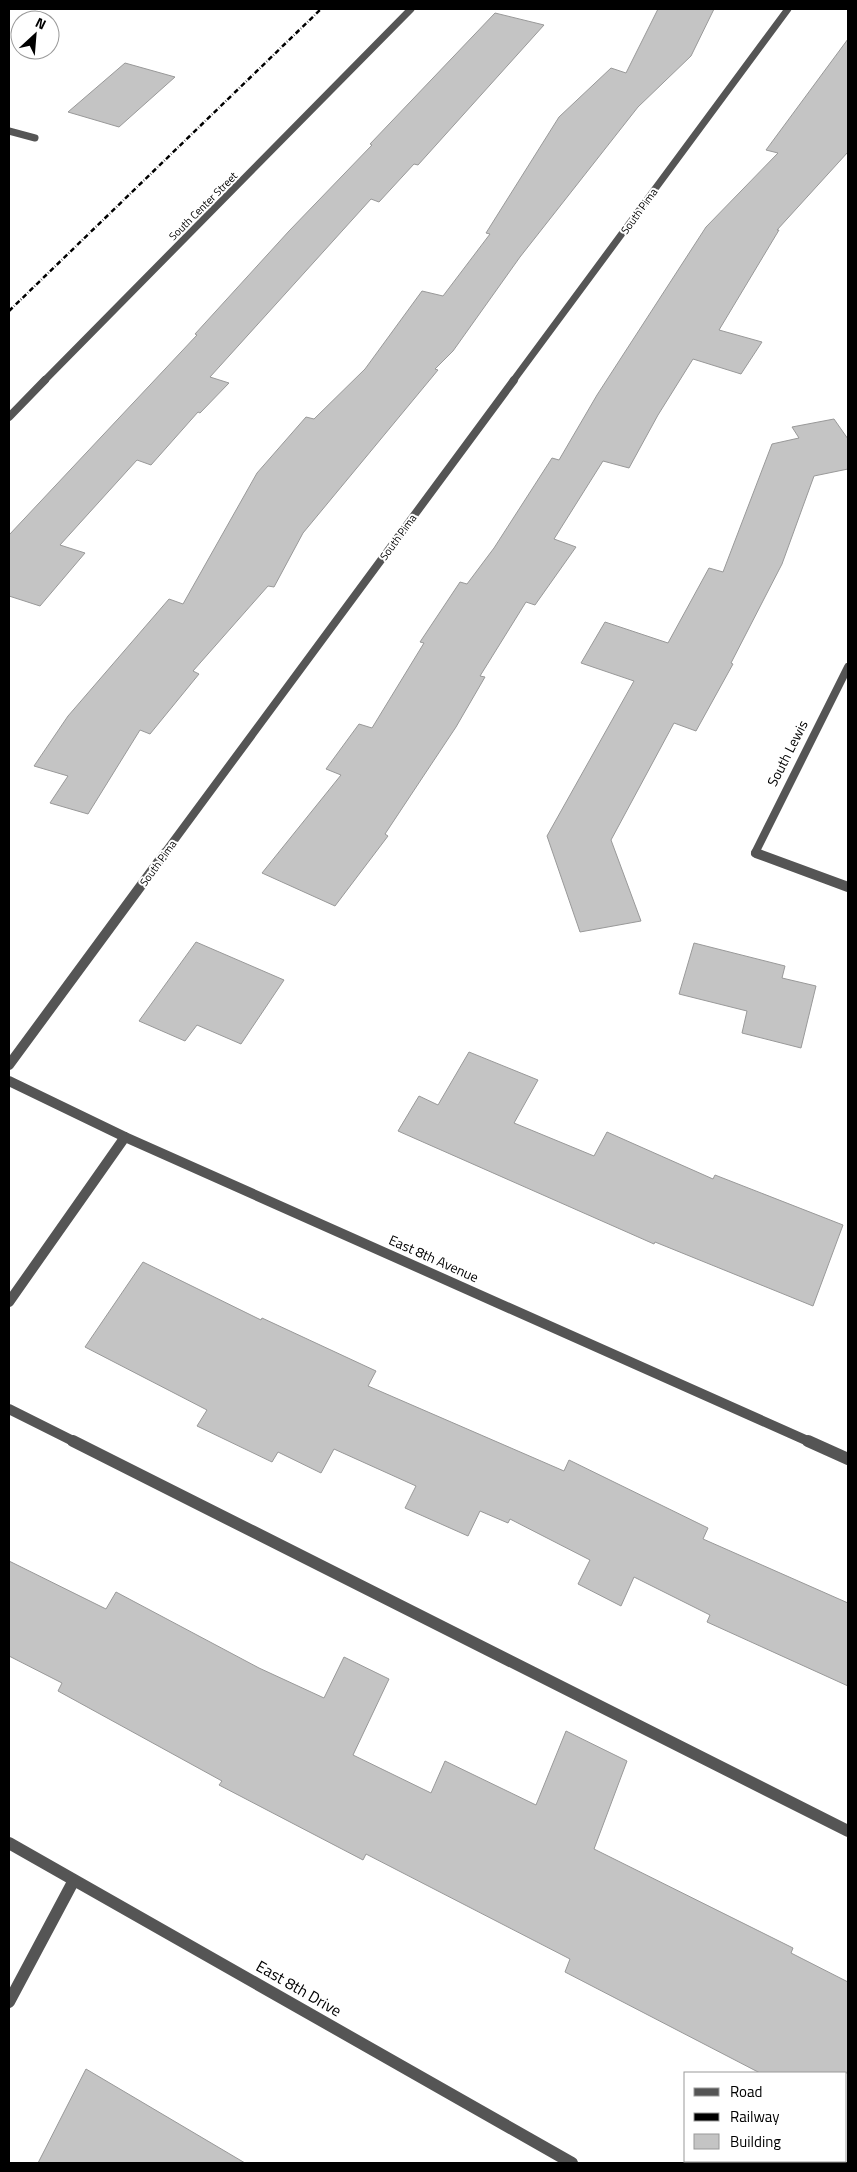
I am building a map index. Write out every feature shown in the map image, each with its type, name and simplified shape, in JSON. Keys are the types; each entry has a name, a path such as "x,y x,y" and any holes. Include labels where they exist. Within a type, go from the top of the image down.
{"street":[{"name":"South Center Street","path":"9,417 411,9"},
{"name":"South Pima","path":"9,1065 788,9"},
{"path":"9,131 35,138"},
{"name":"South Lewis","path":"848,667 754,854 848,887"},
{"name":"East 8th Avenue","path":"9,1081 125,1137 848,1459"},
{"path":"9,1302 125,1137"},
{"path":"9,1409 848,1831"},
{"name":"East 8th Drive","path":"9,1843 572,2163"},
{"path":"9,2002 74,1880"}],"building":[{"path":"658,9 714,9 691,56 638,107 520,257 453,351 435,369 438,370 303,533 274,587 268,586 193,671 199,674 150,734 140,730 88,814 50,803 68,776 34,766 68,716 169,599 183,604 257,473 306,417 314,419 365,369 422,291 443,296 490,234 486,233 559,117 611,68 626,73"},
{"path":"495,13 544,25 418,165 414,164 379,202 371,199 210,377 229,383 200,413 198,412 151,465 137,460 60,545 85,553 40,606 9,596 9,535 197,335 195,334 289,231 372,145 370,144"},
{"path":"848,39 848,152 777,230 779,230 719,330 762,342 741,374 693,359 658,415 629,468 603,461 554,539 576,547 535,605 526,602 480,676 485,677 456,727 385,834 388,836 335,906 262,873 341,775 326,769 359,724 372,728 424,643 420,642 460,582 467,584 494,548 552,458 559,460 597,395 706,227 778,153 766,150"},
{"path":"125,63 175,77 119,127 68,112"},
{"path":"834,419 848,439 848,469 814,476 782,564 731,663 733,664 696,731 674,723 611,840 641,921 580,932 547,836 634,681 581,663 605,622 668,643 709,568 723,572 772,444 799,438 792,427"},
{"path":"196,942 284,980 241,1044 197,1025 185,1041 139,1021"},
{"path":"694,943 785,966 782,978 816,986 801,1048 742,1033 747,1011 679,994"},
{"path":"469,1052 538,1080 514,1123 594,1156 607,1132 713,1179 715,1175 843,1225 813,1306 655,1242 654,1244 398,1131 419,1096 438,1105"},
{"path":"143,1262 261,1320 262,1318 376,1371 368,1386 564,1471 569,1460 708,1528 703,1539 848,1603 848,1686 707,1622 710,1615 634,1577 621,1606 578,1584 590,1560 510,1519 508,1523 480,1511 468,1536 405,1508 416,1486 334,1449 321,1473 278,1452 272,1462 197,1426 207,1410 85,1347"},
{"path":"9,1561 106,1609 116,1592 259,1668 324,1698 344,1657 389,1679 353,1755 431,1793 445,1761 536,1805 566,1731 627,1761 594,1849 793,1948 791,1953 848,1982 848,2073 758,2072 565,1972 570,1959 366,1854 363,1860 219,1785 222,1781 58,1691 62,1683 9,1656"},
{"path":"86,2069 245,2163 38,2163"}],"railway":[{"path":"9,311 321,9"}]}
